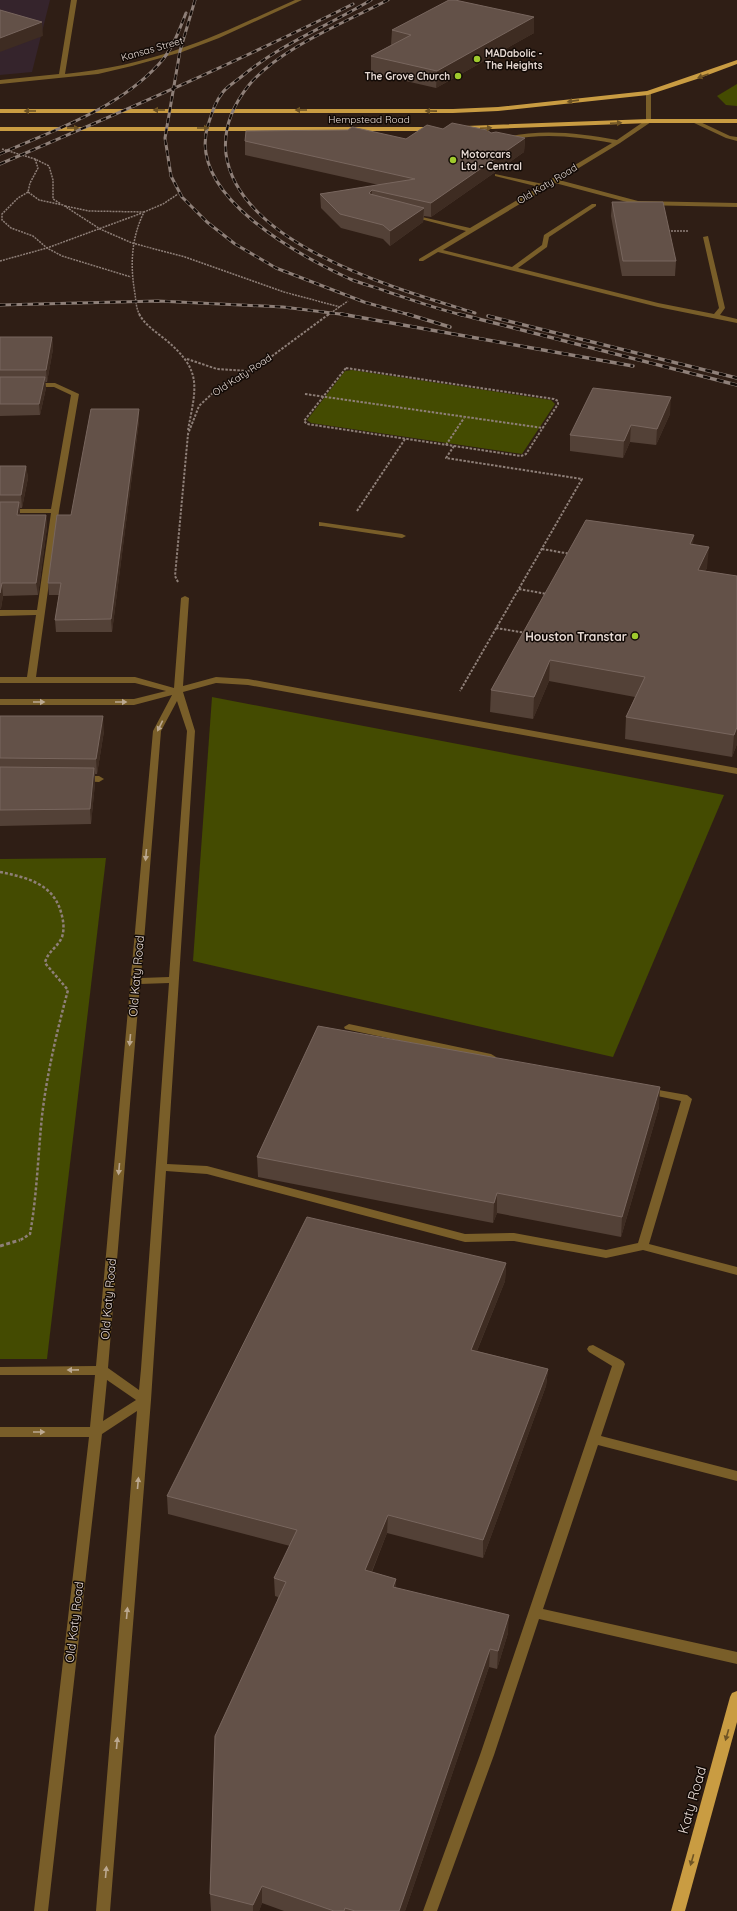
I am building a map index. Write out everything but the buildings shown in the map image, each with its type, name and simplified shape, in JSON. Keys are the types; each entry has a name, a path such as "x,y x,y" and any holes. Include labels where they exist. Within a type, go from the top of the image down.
{"main road":[{"name":"Hempstead Road","path":"0,111 461,111 498,109 648,93 695,78 737,62"},
{"path":"454,129 649,121 736,122"},
{"name":"Hempstead Road","path":"0,129 439,129"},
{"name":"Katy Road","path":"678,1911 737,1697"}],"street":[{"path":"62,76 74,0"},
{"name":"Kansas Street","path":"0,82 98,72 130,65 180,51 217,37 299,0"},
{"path":"648,93 649,121"},
{"name":"Old Katy Road","path":"421,260 552,180 618,142 649,121"},
{"path":"694,121 728,137 737,139"},
{"path":"491,143 513,136 532,133 564,134 618,142"},
{"path":"497,175 543,186"},
{"path":"552,180 651,204 737,205"},
{"path":"513,269 545,246 546,236 594,205"},
{"path":"401,213 471,230"},
{"path":"706,237 722,308 715,317"},
{"path":"438,250 658,305 737,321"},
{"path":"24,385 55,385 75,394 55,511 31,680"},
{"path":"0,511 55,511"},
{"path":"322,524 402,536"},
{"name":"Old Katy Road","path":"103,1911 144,1400 191,731 178,691 185,598"},
{"path":"0,612 40,612"},
{"path":"0,680 135,680 178,691"},
{"path":"0,702 134,702 216,680 248,682 737,772"},
{"name":"Old Katy Road","path":"41,1911 96,1432 157,731 178,691"},
{"path":"76,779 98,779"},
{"path":"135,981 174,980"},
{"path":"349,1027 502,1060"},
{"path":"638,1089 688,1100 642,1246"},
{"path":"161,1167 207,1170 465,1238 514,1237 606,1254 642,1246 737,1271"},
{"path":"430,1911 487,1755 536,1614 619,1364 593,1349"},
{"path":"0,1371 101,1370 144,1400 96,1432 0,1432"},
{"path":"594,1440 737,1476"},
{"path":"536,1614 737,1658"}],"path":[{"path":"0,149 35,159 49,166 53,180 53,199 100,228 132,243 185,257 284,292 340,307"},
{"path":"35,159 38,168 30,183 28,192 18,198 2,214 2,220 11,228 33,236 47,248 62,256 131,277"},
{"path":"28,192 40,200 89,211 144,212"},
{"path":"0,261 47,248 144,212 163,204 178,194"},
{"path":"144,212 132,243 131,277 137,312 144,322 186,359 214,370 249,371"},
{"name":"Old Katy Road","path":"175,576 188,434 199,406 216,390 264,362 348,301"},
{"path":"186,359 192,371 195,382 188,434"},
{"path":"352,368 554,399 558,401 558,404 543,428 526,454 521,456 307,424 304,421 342,371 352,368"},
{"path":"305,394 464,418 465,416 543,428"},
{"path":"446,445 464,418"},
{"path":"354,516 405,439"},
{"path":"454,446 446,458 582,479 460,691"},
{"path":"542,549 574,554 570,561"},
{"path":"519,590 551,595"},
{"path":"496,628 529,634"},
{"path":"0,872 34,880 46,887 55,895 63,916 64,931 60,941 46,956 45,963 68,990 52,1052 42,1115 36,1198 30,1234 18,1242 0,1246"}],"shaded area":[{"path":"0,0 50,0 32,72 0,75"}],"green space":[{"path":"737,84 737,106 726,105 717,96"},
{"path":"352,370 551,400 555,404 522,454 311,423 307,420 345,371"},
{"path":"212,697 724,795 613,1057 193,961"},
{"path":"106,858 47,1359 0,1359 0,859"}],"railway":[{"path":"174,88 180,51 195,0"},
{"path":"371,0 288,45 256,65 227,88 218,100 211,116 208,125 206,151 214,175 230,198 251,219 276,238 303,255 350,279 462,315"},
{"path":"388,0 314,37 278,59 262,72 243,93 230,118 226,135 226,154 237,186 260,214 291,239 328,259 367,277 475,313"},
{"path":"174,88 222,67 353,4"},
{"path":"0,154 84,117 105,106 143,80 168,53 186,13"},
{"path":"0,164 174,88"},
{"path":"174,88 165,138 171,176 182,197 207,222 235,244 276,268 364,302 410,315"},
{"path":"0,305 158,301 283,307 344,314"},
{"path":"344,314 348,315"},
{"path":"344,314 633,366"},
{"path":"407,314 450,327"},
{"path":"459,314 737,385"},
{"path":"488,316 737,378"}],"place":[{"name":"MADabolic - The Heights","path":"477,59"},
{"name":"The Grove Church","path":"458,76"},
{"name":"Motorcars Ltd - Central","path":"453,160"},
{"name":"Houston Transtar","path":"635,636"}]}
